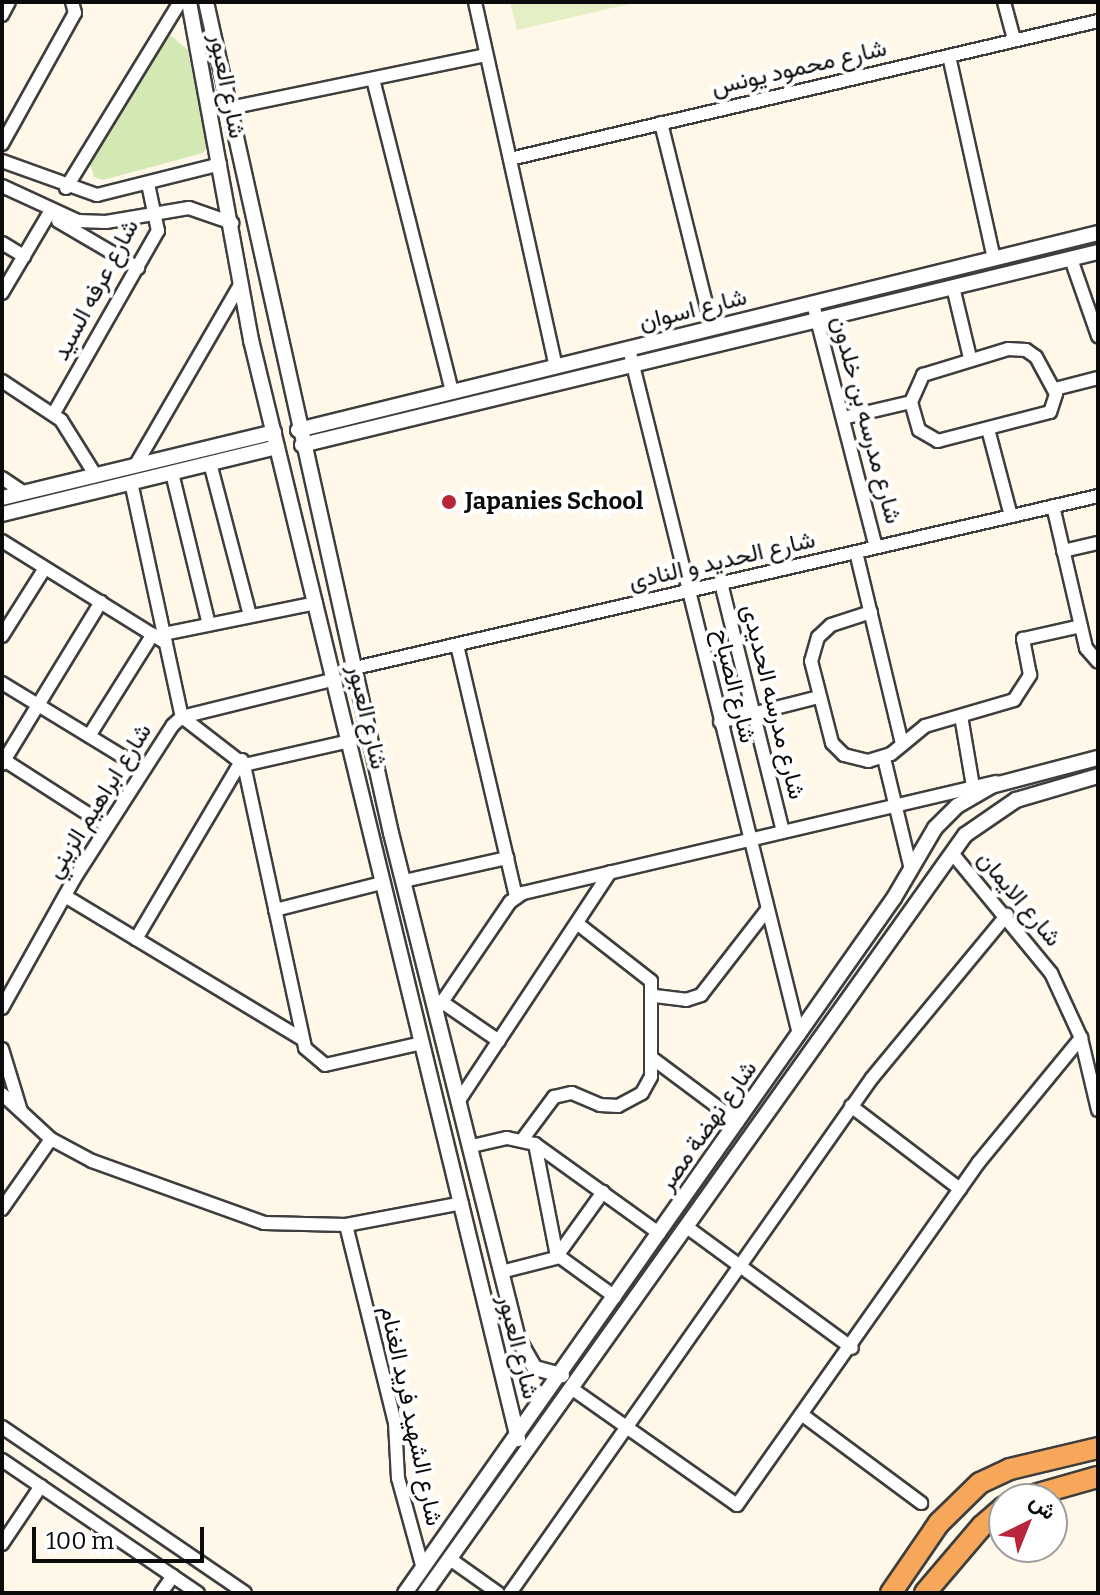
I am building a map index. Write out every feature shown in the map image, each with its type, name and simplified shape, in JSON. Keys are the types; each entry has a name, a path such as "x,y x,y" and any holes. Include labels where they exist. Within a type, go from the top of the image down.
{"highway":[{"path":"891,1593 923,1544 955,1505 980,1483 1010,1469 1098,1448"},
{"path":"1068,1485 1098,1477"},
{"path":"955,1505 961,1518 982,1526"},
{"path":"925,1593 988,1521"},
{"path":"923,1544 945,1545 952,1559"}],"street":[{"path":"2,15 9,2"},
{"path":"2,144 75,13 72,2"},
{"path":"66,188 180,2"},
{"name":"شارع العبور","path":"189,2 232,223 251,340 518,1439"},
{"name":"شارع العبور","path":"206,2 300,438 404,881 440,1005 490,1230 518,1339 530,1362 542,1372 562,1375"},
{"path":"475,2 556,367"},
{"path":"1004,2 1014,40"},
{"name":"شارع محمود يونس","path":"510,159 1098,21"},
{"path":"230,108 486,55"},
{"path":"949,56 994,259"},
{"path":"373,79 452,392"},
{"path":"661,123 712,328"},
{"path":"2,161 66,188 109,195 220,164"},
{"name":"شارع عرفه السيد","path":"54,413 158,231 158,214 148,184"},
{"path":"2,186 138,268"},
{"path":"50,213 92,223 203,209 232,223"},
{"path":"2,293 50,213"},
{"name":"شارع اسوان","path":"300,438 452,392 1098,233"},
{"path":"2,243 24,256"},
{"name":"شارع اسوان","path":"300,438 633,365 1098,252"},
{"path":"1071,259 1098,336"},
{"path":"135,466 241,280 252,287 267,276"},
{"path":"953,287 970,358"},
{"name":"شارع مدرسه بن خلدون","path":"813,304 876,547"},
{"path":"251,340 258,331 278,335"},
{"name":"شارع الصباح","path":"629,349 799,1034"},
{"path":"1026,350 1055,389 1056,404 1046,415 931,439 915,424 911,402 914,387 928,370 970,358 1026,350"},
{"path":"1055,389 1098,378"},
{"path":"2,381 54,413 96,476"},
{"path":"843,418 911,402"},
{"path":"988,429 1011,516"},
{"path":"2,498 274,432"},
{"path":"2,514 277,447"},
{"path":"210,463 250,616"},
{"path":"172,473 209,625"},
{"path":"2,478 24,493"},
{"path":"131,482 161,637 182,717 243,763 302,1039 310,1056 325,1065 422,1043"},
{"name":"شارع الحديد و النادى","path":"355,668 1098,496"},
{"path":"1053,506 1088,653 1098,662"},
{"path":"2,541 161,637"},
{"path":"1063,551 1098,543"},
{"path":"856,552 902,743"},
{"path":"2,636 45,568"},
{"name":"شارع مدرسه الحديدى","path":"721,583 783,831"},
{"path":"101,602 3,762 107,826"},
{"path":"89,736 161,637 316,603"},
{"path":"871,612 838,621 818,637 811,661 819,697 838,750 860,761 884,758 925,726 1008,703 1023,692 1030,669 1023,639 1081,626"},
{"path":"457,645 516,897"},
{"name":"شارع ابراهيم الزيني","path":"2,1008 107,826 143,769 182,717 335,679"},
{"path":"2,683 143,769"},
{"path":"720,722 819,697"},
{"path":"344,718 365,714"},
{"path":"961,716 973,786"},
{"path":"136,939 243,763 350,741"},
{"path":"884,758 911,870"},
{"name":"شارع نهضة مصر","path":"405,1593 518,1439 947,815 1003,782 1098,758"},
{"name":"شارع نهضة مصر","path":"425,1593 574,1390 952,853 980,821 1007,804 1098,776"},
{"path":"499,1041 440,1005 516,897 895,804 1003,782"},
{"name":"شارع الايمان","path":"952,853 1007,915 1051,973 1081,1038 1098,1110"},
{"path":"404,881 507,858"},
{"path":"460,1099 610,872"},
{"path":"275,910 382,883"},
{"path":"65,896 302,1039"},
{"path":"655,996 686,1000 701,995 767,910"},
{"path":"510,1593 851,1106 929,1004 1007,915"},
{"path":"578,924 642,969 655,996 648,1031 652,1058 647,1086 635,1099 609,1107 572,1093 560,1094 528,1142 557,1256 615,1297"},
{"path":"574,1390 737,1505 852,1348 960,1189 1081,1038"},
{"path":"2,1049 22,1115"},
{"path":"652,1058 738,1122"},
{"path":"2,1094 51,1139 92,1161 237,1217 291,1227 346,1225 462,1203"},
{"path":"851,1106 960,1189"},
{"path":"4,1202 51,1139"},
{"path":"472,1146 528,1142 659,1233"},
{"path":"501,1272 557,1256 603,1192"},
{"name":"شارع الشهيد فريد الغنام","path":"346,1225 395,1423 398,1478 423,1569"},
{"path":"688,1228 852,1348"},
{"path":"470,1236 490,1230"},
{"path":"804,1416 921,1503"},
{"path":"2,1427 245,1593"},
{"path":"2,1460 198,1593"},
{"path":"2,1544 41,1486"},
{"path":"450,1559 498,1593"},
{"path":"161,1593 173,1576"}],"green space":[{"path":"510,2 638,2 517,30"},
{"path":"170,35 188,50 207,147 203,153 103,180 94,177 90,163"}],"place":[{"name":"Japanies School","path":"449,502"}]}
